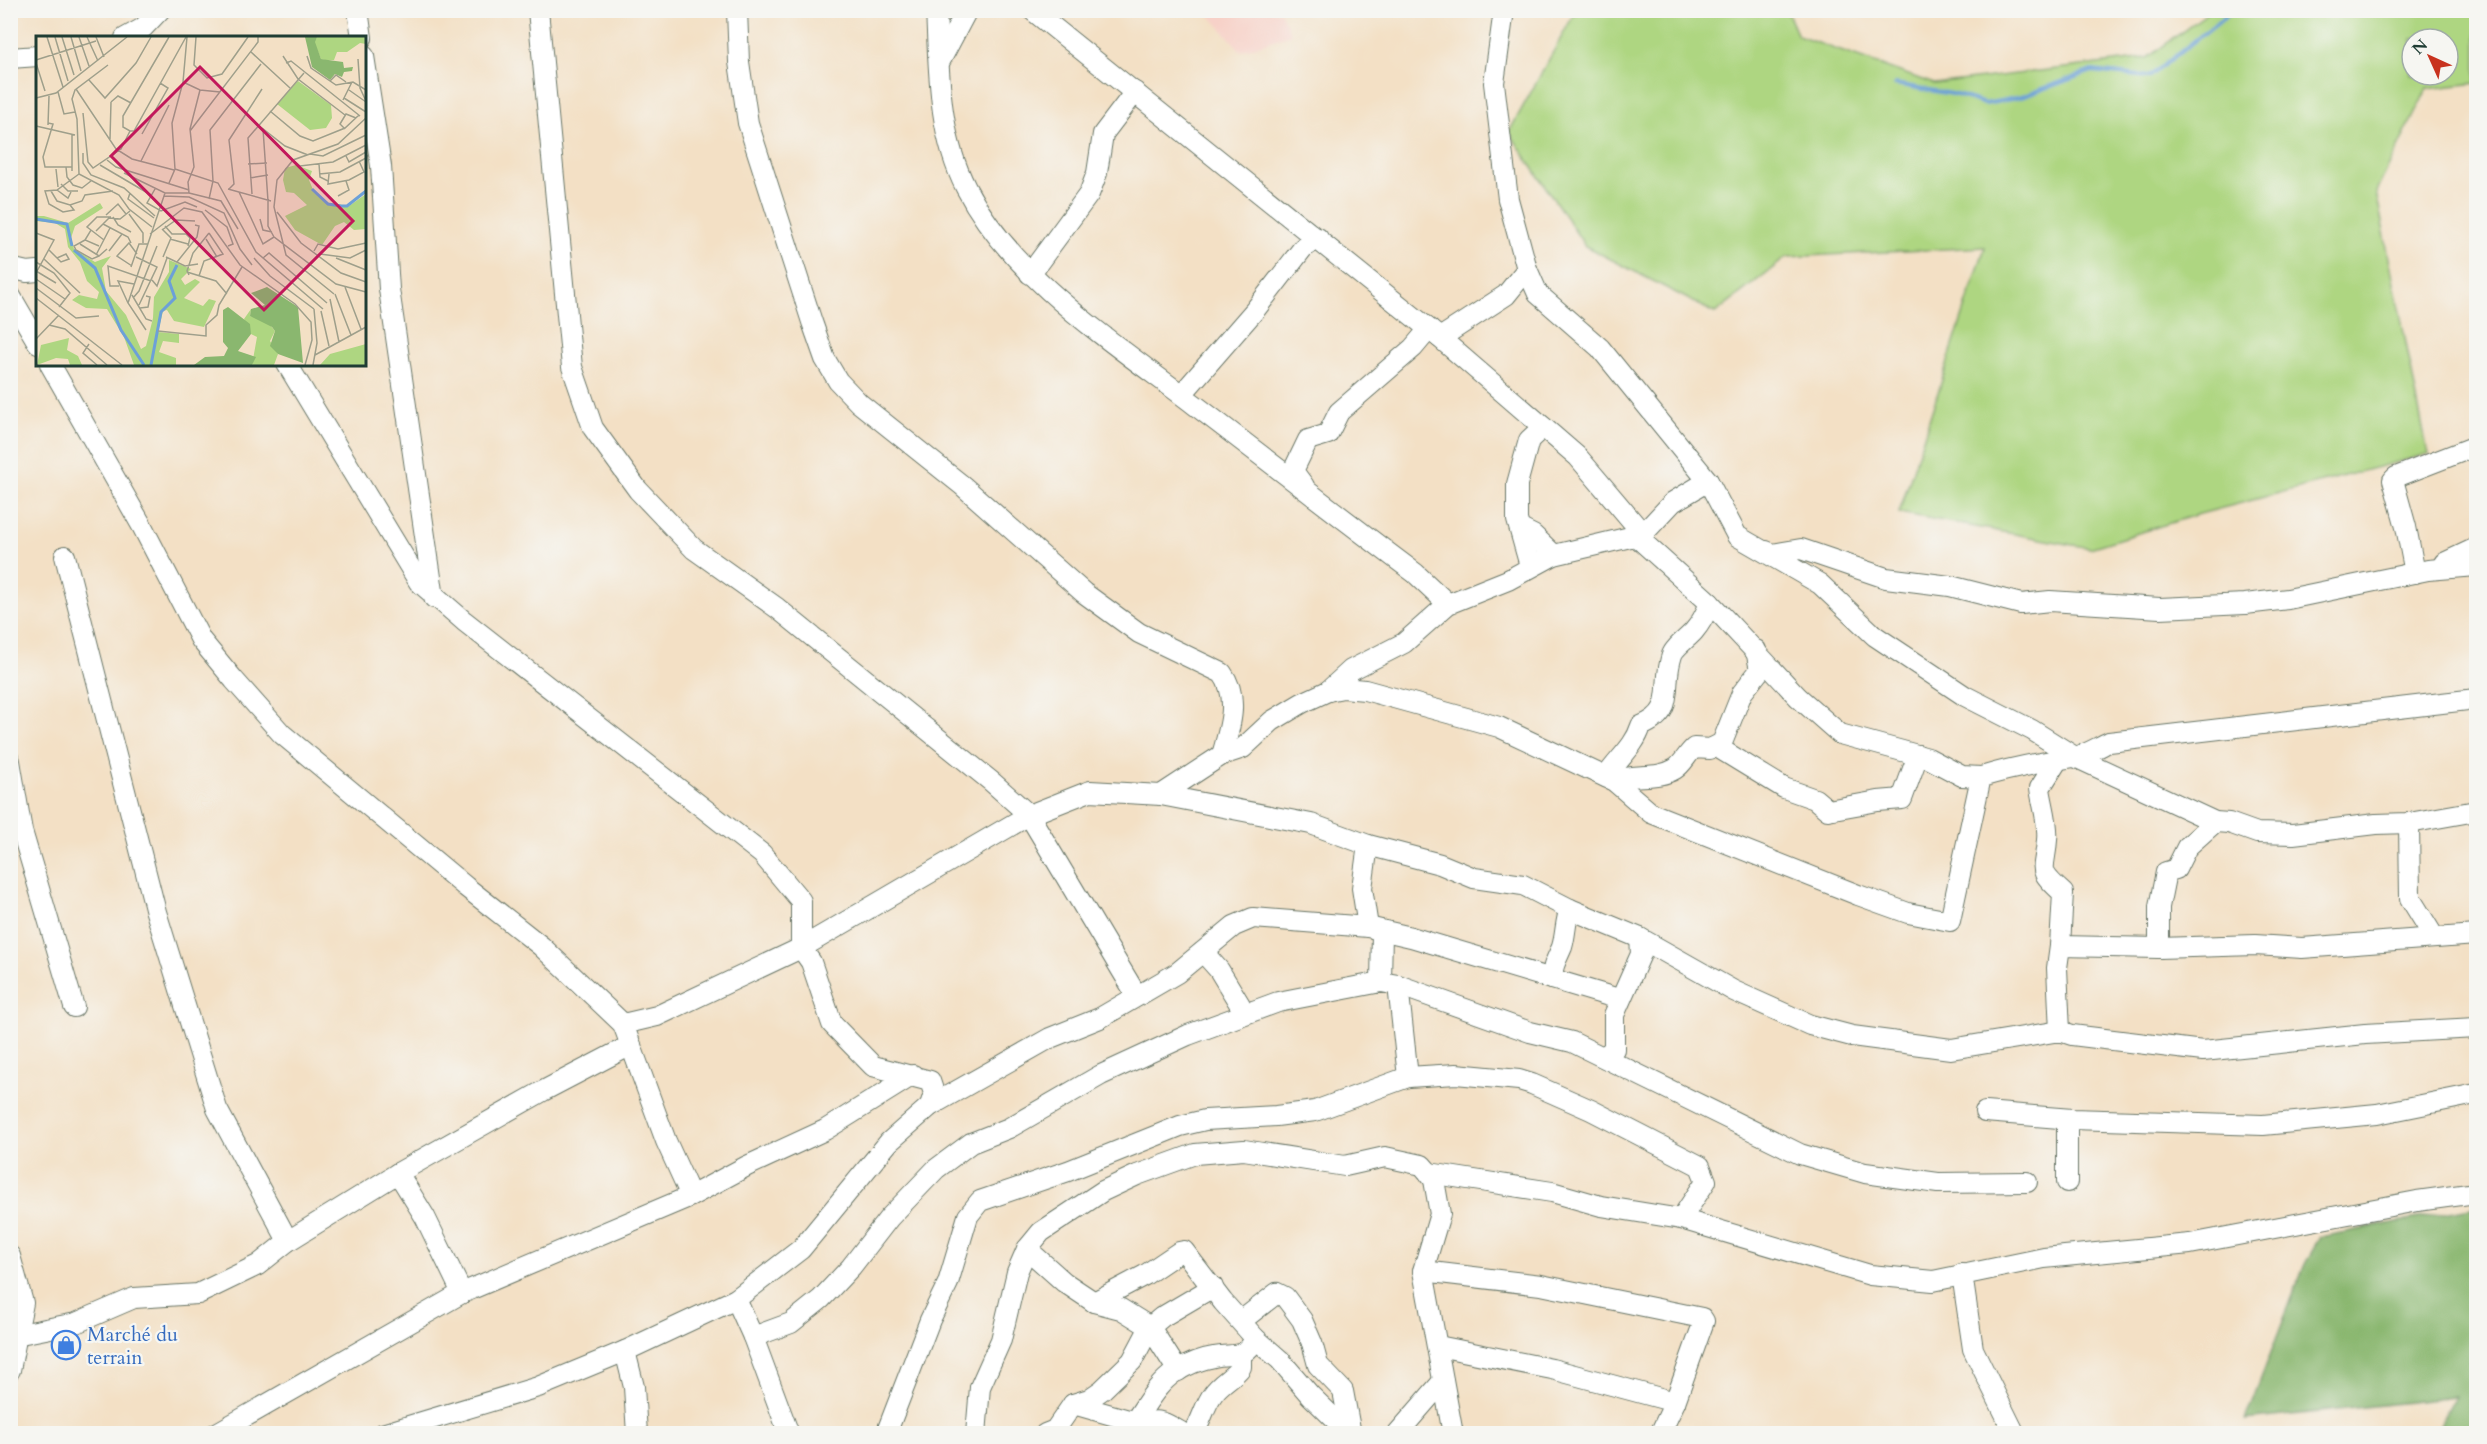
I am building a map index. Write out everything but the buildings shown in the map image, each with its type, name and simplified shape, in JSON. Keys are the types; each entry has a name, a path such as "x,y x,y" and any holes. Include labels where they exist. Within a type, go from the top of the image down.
{"street":[{"path":"129,36 143,28 160,10"},
{"path":"358,10 362,36"},
{"path":"538,10 572,367 593,428 638,490 694,549 777,608 992,782 1029,815 1137,996"},
{"path":"737,10 739,62 748,123 812,322 825,359 838,381 859,402 1006,523 1084,593 1139,633 1222,673 1230,683 1233,695 1229,730 1222,755"},
{"path":"936,10 943,116 965,187 1000,240 1030,274 1415,573 1449,604"},
{"path":"938,63 967,10"},
{"path":"1032,10 1318,238 1434,333 1578,457 1640,535 1756,650 1805,704 1840,734 1918,755 1962,776 1981,777 2006,770 2041,765 2109,742 2476,699"},
{"path":"1504,10 1494,83 1508,199 1527,269 1538,294 1600,348 1708,481 1737,537 1820,584 1875,636 1965,696 2032,730 2067,757 2215,822 2257,833 2293,834 2376,824 2409,823 2476,812"},
{"path":"10,58 36,56"},
{"path":"366,69 381,166 390,289 434,598"},
{"path":"1030,274 1089,194 1097,172 1103,134 1135,92"},
{"path":"1182,394 1255,310 1303,248 1318,238"},
{"path":"10,268 27,272 36,271"},
{"path":"1305,489 1293,471 1308,440 1328,434 1339,412 1413,348 1434,333 1506,295 1527,269"},
{"path":"10,295 36,340"},
{"path":"51,366 142,526 201,640 234,680 282,734 466,887 541,946 623,1024 666,1141 691,1196"},
{"path":"288,366 419,582 434,598 762,854 801,901 801,948 811,962 832,1024 873,1066 930,1081 934,1093 930,1106"},
{"path":"1530,566 1518,520 1517,484 1529,440 1543,427"},
{"path":"2421,571 2393,480 2476,446"},
{"path":"1161,795 1222,755 1242,748 1272,722 1328,691 1351,670 1404,643 1449,604 1508,580 1554,555 1640,535 1673,502 1708,481"},
{"path":"1521,529 1533,535 1554,555"},
{"path":"1737,537 1772,554 1801,549 1886,578 1950,586 2021,604 2050,601 2160,608 2245,604 2288,599 2421,571 2476,566"},
{"path":"2421,571 2476,548"},
{"path":"65,556 156,912 217,1109 288,1241"},
{"path":"1610,779 1617,759 1636,743 1641,726 1657,720 1665,708 1665,689 1672,653 1695,630 1710,603"},
{"path":"1717,747 1726,738 1742,693 1759,673 1756,650"},
{"path":"1351,670 1354,681 1365,690"},
{"path":"1328,691 1343,688 1365,690 1499,727 1610,779 1652,813 1858,896 1908,913 1950,921 1981,777"},
{"path":"1610,779 1670,771 1677,768 1694,748 1717,747 1784,788 1815,799 1828,810 1902,799 1918,755"},
{"path":"2060,1031 2057,968 2061,946 2063,893 2046,879 2042,866 2048,838 2040,788 2067,757"},
{"path":"10,761 22,831 74,1007"},
{"path":"623,1024 657,1016 801,948 1029,815 1090,791 1161,795 1311,824 1368,845 1440,864 1474,878 1523,885 1570,909 1640,938 1734,991 1810,1025 1852,1036 1951,1049 2060,1031 2072,1035 2203,1051 2365,1034 2476,1028"},
{"path":"2159,948 2158,907 2166,872 2176,869 2187,847 2215,822"},
{"path":"2409,823 2410,898 2434,937"},
{"path":"1368,845 1362,888 1389,983 1408,1077"},
{"path":"1552,979 1553,965 1561,948 1570,909"},
{"path":"382,1434 538,1387 624,1351 736,1299 801,1249 889,1142 930,1106 1050,1038 1100,1018 1177,973 1234,926 1253,918 1375,929 1411,937 1619,999"},
{"path":"2061,946 2159,948 2255,945 2302,948 2476,935"},
{"path":"1605,1056 1614,1048 1614,1015 1619,999 1641,954 1640,938"},
{"path":"1203,952 1219,970 1245,1013"},
{"path":"753,1337 791,1323 821,1299 851,1267 870,1240 921,1186 945,1162 971,1143 1009,1128 1101,1075 1188,1035 1245,1013 1278,1002 1389,983 1530,1032 1572,1042 1605,1056 1800,1154 1865,1173 1915,1180 1957,1183 2027,1182"},
{"path":"14,1336 76,1323 134,1298 198,1294 258,1265 288,1241 398,1173 543,1091 631,1045"},
{"path":"886,1434 930,1320 948,1283 968,1216 980,1201 1068,1171 1180,1126 1205,1120 1276,1116 1315,1111 1408,1077 1456,1074 1519,1080 1591,1110 1700,1166 1706,1181 1681,1219"},
{"path":"226,1430 462,1293 691,1196 747,1166 825,1130 913,1075"},
{"path":"1985,1112 2067,1119 2263,1125 2377,1114 2476,1094"},
{"path":"2067,1119 2067,1182"},
{"path":"976,1434 980,1388 1001,1341 1017,1272 1027,1249 1041,1232 1103,1191 1195,1154 1244,1150 1345,1166 1385,1157 1422,1165 1429,1173 1434,1180 1440,1214 1423,1271 1453,1434"},
{"path":"398,1173 425,1217 462,1293"},
{"path":"1429,1173 1552,1192 1601,1206 1681,1219 1870,1275 1933,1281 2044,1258 2190,1244 2417,1201 2476,1193"},
{"path":"1027,1249 1064,1282 1094,1302 1121,1309 1150,1328 1178,1371"},
{"path":"1094,1302 1145,1275 1182,1250 1256,1338 1350,1434"},
{"path":"10,1256 23,1303 14,1336 10,1370"},
{"path":"1423,1271 1541,1285 1702,1318 1704,1322 1675,1402 1660,1434"},
{"path":"1962,1274 1973,1349 2015,1434"},
{"path":"1045,1434 1055,1430 1073,1404 1096,1394 1132,1361 1150,1328 1177,1307 1212,1287"},
{"path":"1241,1321 1277,1293 1285,1297 1308,1330 1318,1365 1343,1391 1350,1434"},
{"path":"736,1299 753,1337 789,1434"},
{"path":"1134,1422 1148,1399 1178,1371 1206,1359 1241,1355 1252,1346 1256,1338"},
{"path":"1438,1346 1552,1369 1675,1402"},
{"path":"624,1351 634,1387 637,1434"},
{"path":"1193,1434 1213,1394 1225,1379 1241,1366 1241,1355"},
{"path":"1397,1434 1443,1381"},
{"path":"1073,1404 1134,1422 1162,1421 1184,1434"}],"shaded area":[{"path":"1206,11 1280,11 1291,34 1241,51"}],"green space":[{"path":"1582,11 1787,11 1798,36 1934,84 2147,58 2210,11 2476,11 2476,83 2460,85 2460,27 2400,27 2400,87 2443,87 2427,89 2376,192 2428,454 2196,515 2090,548 1899,513 1985,247 1787,257 1715,313 1585,246 1509,132 1573,16"},
{"path":"2476,1207 2476,1433 2436,1433 2455,1397 2245,1420 2305,1264 2320,1237"}],"waterway":[{"path":"1895,84 1957,95 1985,104 2021,97 2092,71 2149,77 2233,10"}],"place":[{"name":"Marché du terrain","path":"66,1345"}]}
